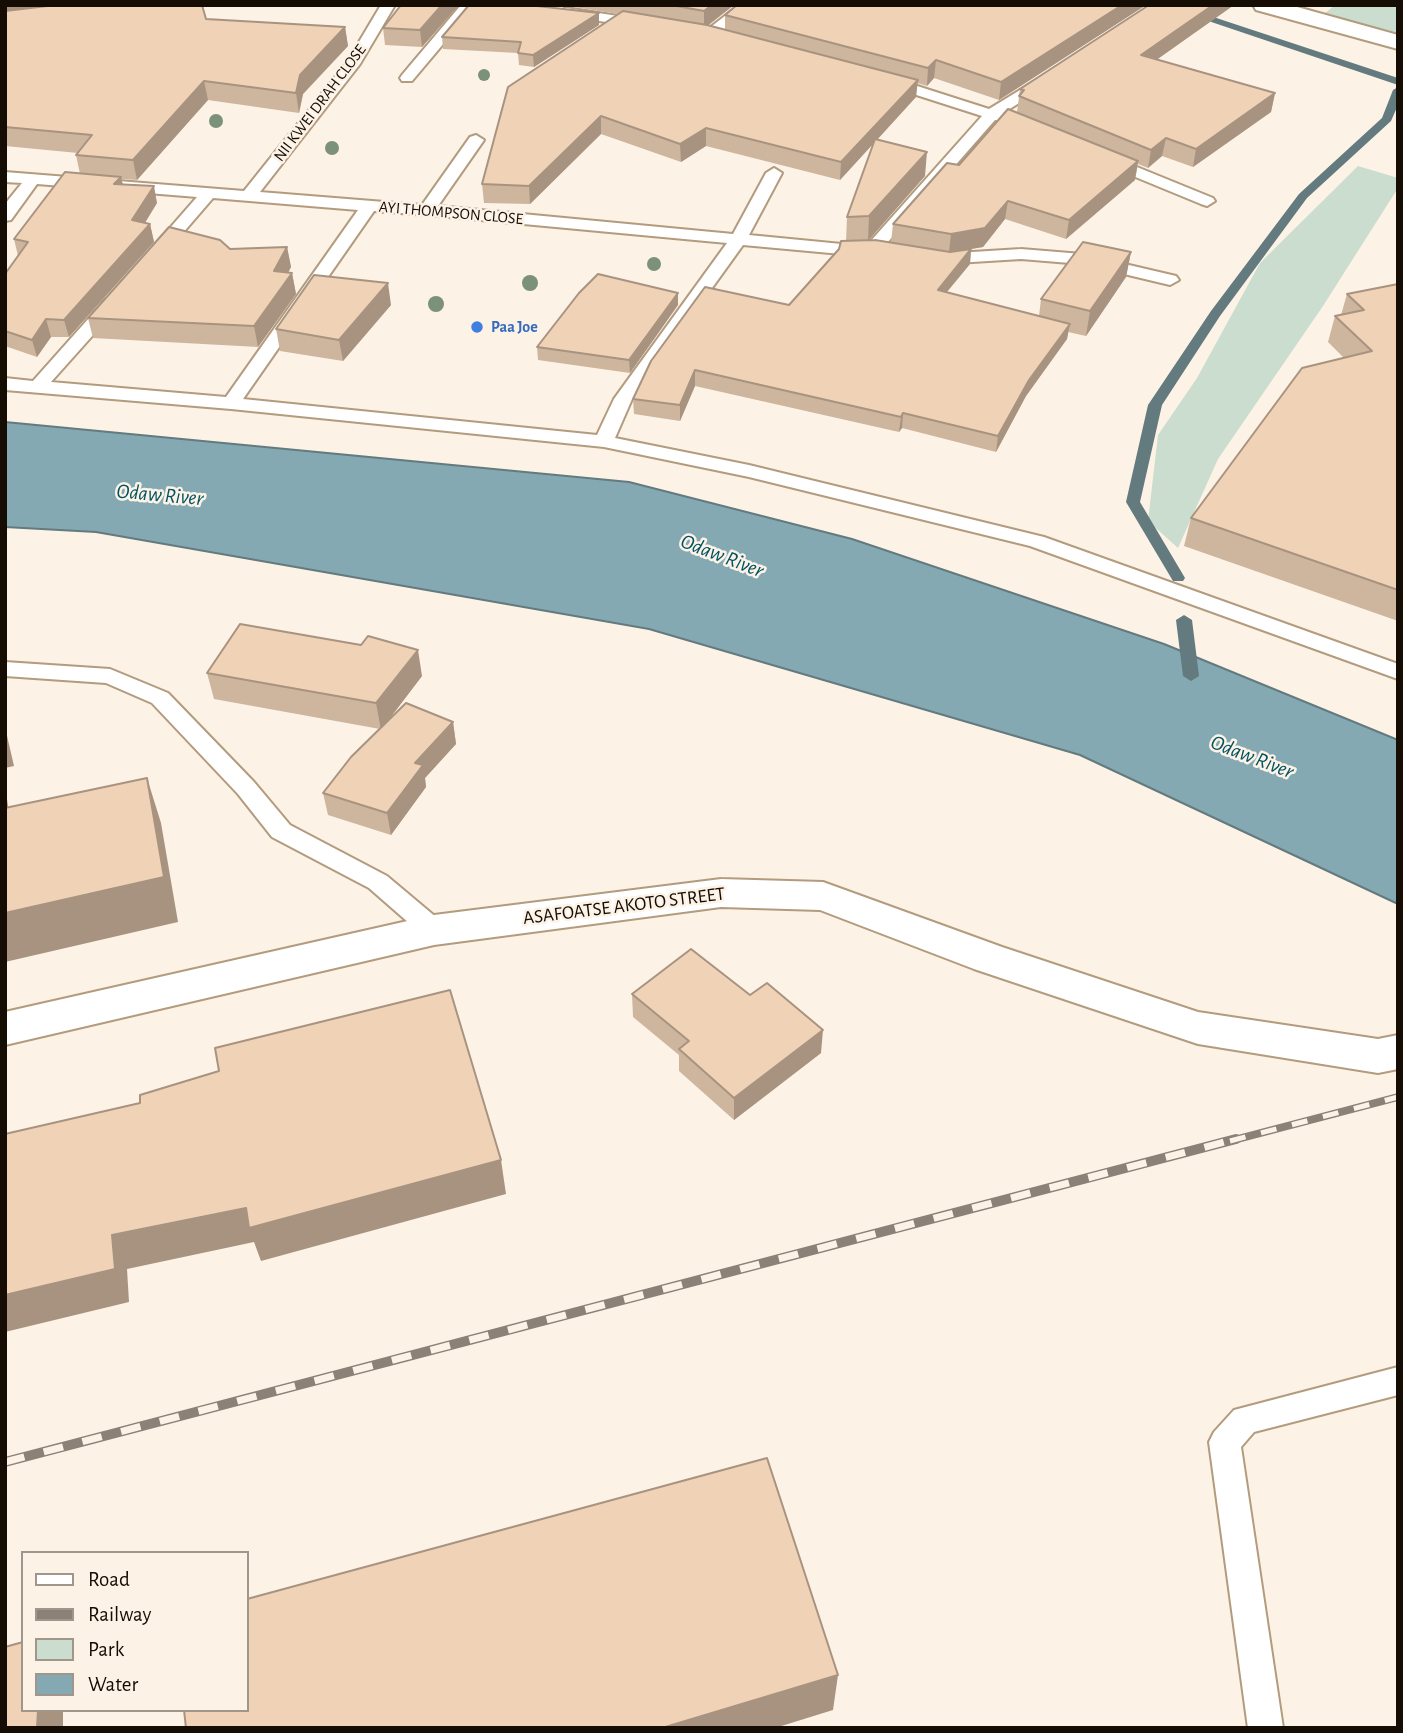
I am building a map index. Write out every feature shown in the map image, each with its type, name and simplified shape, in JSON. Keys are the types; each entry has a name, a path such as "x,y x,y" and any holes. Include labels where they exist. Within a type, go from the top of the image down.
{"street":[{"path":"1264,5 1398,42"},
{"name":"ASAFOATSE AKOTO STREET","path":"5,1029 434,930 722,892 823,896 988,958 1198,1028 1378,1056 1398,1052"}],"lane":[{"name":"NII KWEI DRAH CLOSE","path":"248,197 353,64 388,5"},
{"path":"407,78 469,5"},
{"path":"478,5 489,6"},
{"path":"708,37 748,5"},
{"path":"549,11 656,26"},
{"path":"600,34 621,20"},
{"path":"874,247 993,113 1060,70"},
{"path":"866,76 993,113 1018,124"},
{"path":"427,210 476,140"},
{"path":"1094,155 1207,201"},
{"path":"604,441 623,399 738,240 774,173"},
{"name":"AYI THOMPSON CLOSE","path":"5,177 427,210 852,250 874,247 901,252"},
{"path":"5,216 33,179"},
{"path":"145,265 208,194"},
{"path":"231,403 369,207"},
{"path":"926,257 949,260 976,255 1021,254 1082,259 1170,280"},
{"path":"38,386 128,285"},
{"path":"5,384 231,403 604,441 749,471 1037,541 1398,672"},
{"path":"5,669 110,676 160,698 246,788 281,831 378,881 434,930"},
{"path":"1266,1728 1225,1441 1245,1420 1398,1381"}],"green space":[{"path":"1335,5 1398,5 1398,33 1324,14"},
{"path":"1358,166 1398,178 1398,188 1323,306 1218,459 1178,548 1148,521 1158,435 1197,378 1260,263"}],"water":[{"name":"Odaw River","path":"5,422 629,482 852,539 1164,644 1398,740 1398,904 1080,755 649,629 96,532 5,527"}],"building":[{"path":"56,5 202,5 206,19 345,27 300,75 296,93 204,81 133,160 76,155 92,135 5,127 5,11"},
{"path":"401,5 442,5 420,30 383,28"},
{"path":"469,5 528,5 599,13 533,55 518,53 521,42 442,37"},
{"path":"671,5 712,5 704,11"},
{"path":"737,5 1122,5 1001,82 936,60 928,68 725,15"},
{"path":"1149,5 1213,5 1141,55 1275,93 1196,149 1166,138 1151,150 1019,96 1024,90 1020,89"},
{"path":"623,11 707,25 918,80 841,162 706,128 680,144 601,116 529,186 482,184 508,87"},
{"path":"1008,109 1138,161 1069,220 1008,201 985,228 951,234 893,224 947,163 959,165"},
{"path":"875,139 927,152 869,216 847,217"},
{"path":"65,172 121,177 114,184 154,186 132,220 150,224 64,320 46,319 32,340 5,331 5,274 28,242 14,239"},
{"path":"169,227 220,240 230,249 287,247 274,271 292,273 254,326 88,318"},
{"path":"875,240 950,252 971,249 938,290 1070,324 1029,380 998,436 903,413 901,417 695,370 680,405 633,399 651,361 705,287 789,305 839,249 841,241"},
{"path":"1083,242 1131,252 1090,311 1041,299"},
{"path":"598,274 678,293 629,360 537,347 579,293"},
{"path":"314,275 388,283 339,340 276,329"},
{"path":"1398,284 1398,590 1191,518 1302,368 1372,351 1335,316 1364,310 1347,294"},
{"path":"240,624 361,645 368,636 418,650 376,703 207,673"},
{"path":"406,703 453,722 415,763 423,765 387,813 323,793 351,757"},
{"path":"147,778 164,877 5,913 5,808"},
{"path":"691,949 750,995 767,983 823,1030 734,1098 679,1049 689,1041 632,994"},
{"path":"450,990 501,1160 249,1228 246,1208 112,1235 115,1269 5,1295 5,1134 140,1103 140,1095 219,1071 215,1048"},
{"path":"767,1458 838,1675 662,1728 186,1728 184,1712 248,1712 248,1599"},
{"path":"21,1643 21,1712 38,1712 37,1728 5,1728 5,1647"}],"waterway":[{"path":"1166,5 1398,82"},
{"path":"1178,578 1133,502 1155,405 1215,314 1303,196 1387,119 1398,90"},
{"path":"1184,620 1191,676"}],"railway":[{"path":"1230,1141 1398,1097"},
{"path":"5,1462 1236,1139"}],"place":[{"name":"Paa Joe","path":"477,327"}]}
